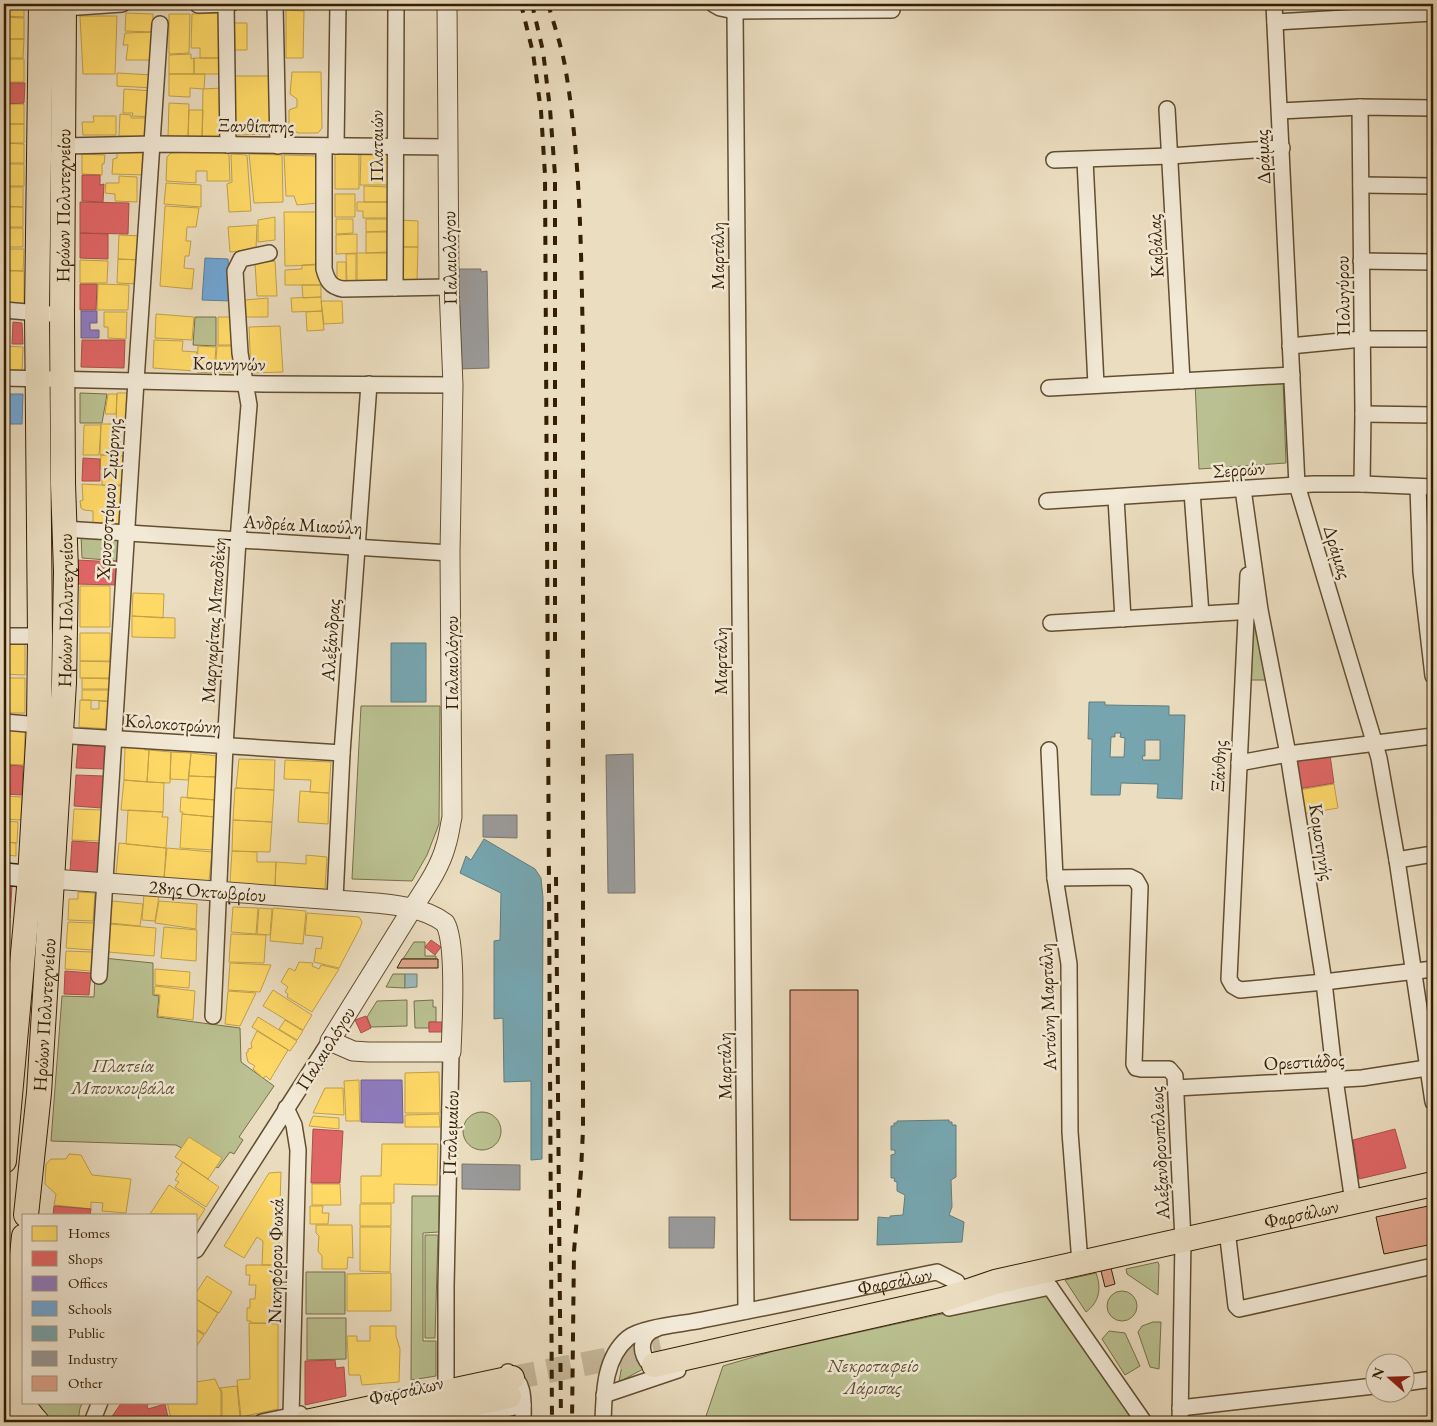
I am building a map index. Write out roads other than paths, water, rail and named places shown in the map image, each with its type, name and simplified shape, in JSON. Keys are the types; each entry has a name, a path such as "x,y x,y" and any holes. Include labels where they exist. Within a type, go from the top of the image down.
{"main road":[{"name":"Ηρώων Πολυτεχνείου","path":"4,1161 30,877 39,725 37,313 40,4"},
{"name":"Ηρώων Πολυτεχνείου","path":"26,1214 39,1093 62,733 66,618 62,379 64,6"},
{"name":"28ης Οκτωβρίου","path":"4,874 53,879"},
{"name":"Φαρσάλων","path":"662,1353 957,1289 995,1282 1041,1281 1080,1263 1433,1184"},
{"path":"5,1422 22,1256"},
{"path":"12,1354 16,1384 22,1404"},
{"name":"Φαρσάλων","path":"299,1419 515,1390"},
{"name":"Φαρσάλων","path":"392,1422 515,1390"},
{"path":"22,1404 37,1422"}],"street":[{"path":"64,6 122,4"},
{"path":"226,4 228,145"},
{"path":"198,5 230,4"},
{"path":"275,4 278,146"},
{"path":"338,4 324,269 330,284 343,289 449,287"},
{"name":"Πλαταιών","path":"395,288 396,4"},
{"name":"Παλαιολόγου","path":"198,1247 330,1041 436,870 446,846 452,817 450,553 453,385 449,287 447,4"},
{"path":"712,4 720,8 892,10"},
{"name":"Δράμας","path":"1274,4 1297,484 1375,743 1397,860 1413,972 1430,1068 1433,1102"},
{"name":"Μαρτάλη","path":"737,8 746,1311"},
{"path":"1275,22 1433,13"},
{"name":"Χρυσοστόμου Σμύρνης","path":"99,976 160,24"},
{"path":"1280,110 1360,107 1433,108"},
{"name":"Πολυγύρου","path":"1360,107 1362,484"},
{"name":"Καβάλας","path":"1167,108 1182,381"},
{"name":"Ξανθίππης","path":"64,146 153,144 449,147"},
{"path":"1054,160 1170,156 1282,148"},
{"path":"1085,160 1096,385"},
{"path":"1361,185 1433,186"},
{"name":"Μαργαρίτας Μπασδέκη","path":"213,1016 225,746 238,540 249,413 240,353 235,270 241,259 269,253"},
{"path":"1361,261 1433,262"},
{"path":"4,310 62,315"},
{"path":"1290,346 1362,339 1433,339"},
{"path":"1049,388 1292,375"},
{"name":"Κομνηνών","path":"4,378 246,384 453,385"},
{"name":"Αλεξάνδρας","path":"335,899 342,754 369,384"},
{"path":"1363,414 1433,415"},
{"name":"Σερρών","path":"1047,501 1243,490 1297,484 1433,487"},
{"path":"1418,487 1421,572 1433,676"},
{"name":"Κομοτηνής","path":"1243,490 1250,546 1253,611 1288,754 1324,982 1335,1079 1353,1202"},
{"path":"1192,492 1201,614"},
{"path":"1116,498 1123,619"},
{"name":"Ανδρέα Μιαούλη","path":"64,529 450,553"},
{"path":"1051,623 1253,611"},
{"name":"Ξάνθης","path":"1253,611 1238,763 1229,979 1233,986 1240,990 1324,982"},
{"path":"4,636 40,636"},
{"name":"Κολοκοτρώνη","path":"4,722 39,725 73,736 342,754"},
{"path":"1238,763 1288,754 1433,736"},
{"name":"Αντώνη Μαρτάλη","path":"1049,750 1055,878 1070,964 1070,1132 1080,1263"},
{"path":"1397,860 1433,854"},
{"name":"Αλεξανδρουπόλεως","path":"1055,878 1130,877 1136,880 1140,887 1134,1064 1136,1068 1141,1069 1169,1069 1175,1076 1176,1088 1182,1240 1180,1415"},
{"name":"28ης Οκτωβρίου","path":"53,879 335,899 386,904 412,909"},
{"name":"Πτολεμαίου","path":"412,909 442,920 449,932 452,962 446,1381"},
{"path":"1324,982 1433,969"},
{"path":"330,1041 350,1050 362,1052 451,1052"},
{"name":"Ορεστιάδος","path":"1176,1088 1362,1078 1430,1068"},
{"name":"Νικηφόρου Φωκά","path":"286,1108 294,1125 298,1150 299,1419"},
{"path":"1227,1230 1236,1306 1240,1309 1433,1266"},
{"name":"Φαρσάλων","path":"603,1422 604,1395 611,1362 622,1345 633,1334 662,1353 746,1311 937,1272 957,1289"},
{"path":"604,1395 662,1353 940,1309 1041,1281 1144,1422"},
{"name":"Φαρσάλων","path":"262,1422 299,1419 495,1370 508,1372 515,1390"},
{"path":"1414,1381 1433,1379"},
{"path":"1180,1415 1364,1387"},
{"path":"453,1422 515,1390 523,1422"},
{"path":"92,1422 99,1404"}],"water":[{"path":"405,974 417,974 417,987 405,988"}],"tunnel":[{"path":"512,1378 661,1349"}],"railway":[{"path":"521,4 533,53 541,111 545,175 552,1422"},
{"path":"532,4 543,51 555,175 555,644"},
{"path":"548,4 565,66 570,101 577,171 582,277 583,1130 574,1251 572,1422"},
{"path":"556,877 561,1422"}],"park label":[{"name":"Πλατεία Μπουκουβάλα","path":"123,1076"},
{"name":"Νεκροταφείο Λάρισας","path":"873,1376"}]}
